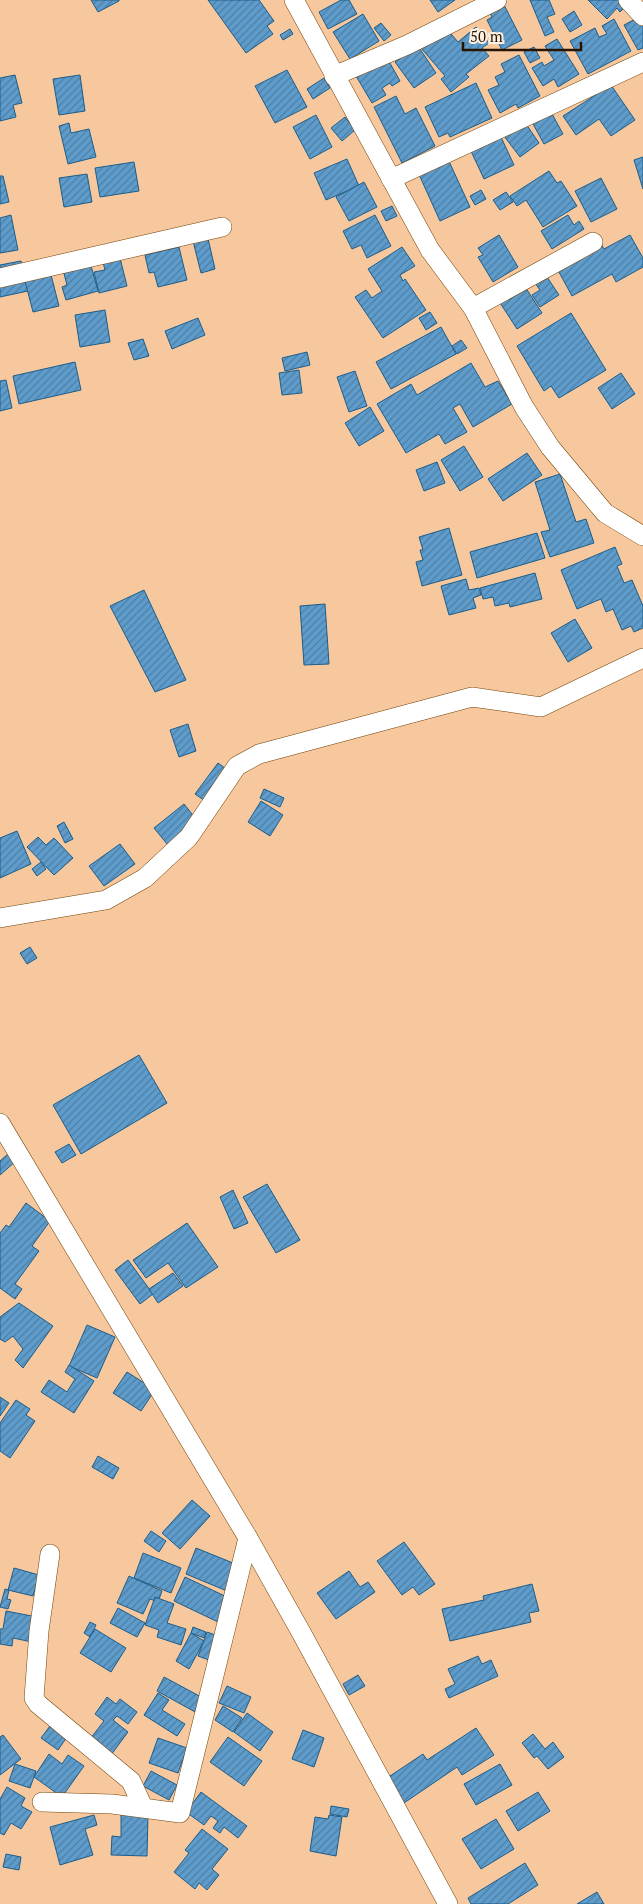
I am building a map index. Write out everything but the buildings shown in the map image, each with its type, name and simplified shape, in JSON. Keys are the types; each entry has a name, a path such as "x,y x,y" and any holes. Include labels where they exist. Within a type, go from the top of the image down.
{"street":[{"path":"294,0 430,250 473,308 524,407 550,447 605,513 643,536"},
{"path":"334,76 407,44 497,0"},
{"path":"628,0 643,16"},
{"path":"391,179 643,62"},
{"path":"0,278 222,227"},
{"path":"473,308 593,242"},
{"path":"0,918 106,900 145,878 189,837 237,766 259,754 472,697 541,707 643,658"},
{"path":"0,1123 248,1538 448,1904"},
{"path":"42,1802 112,1804 180,1813 248,1538"},
{"path":"50,1554 39,1631 34,1698 38,1704 131,1781 143,1807"}]}
